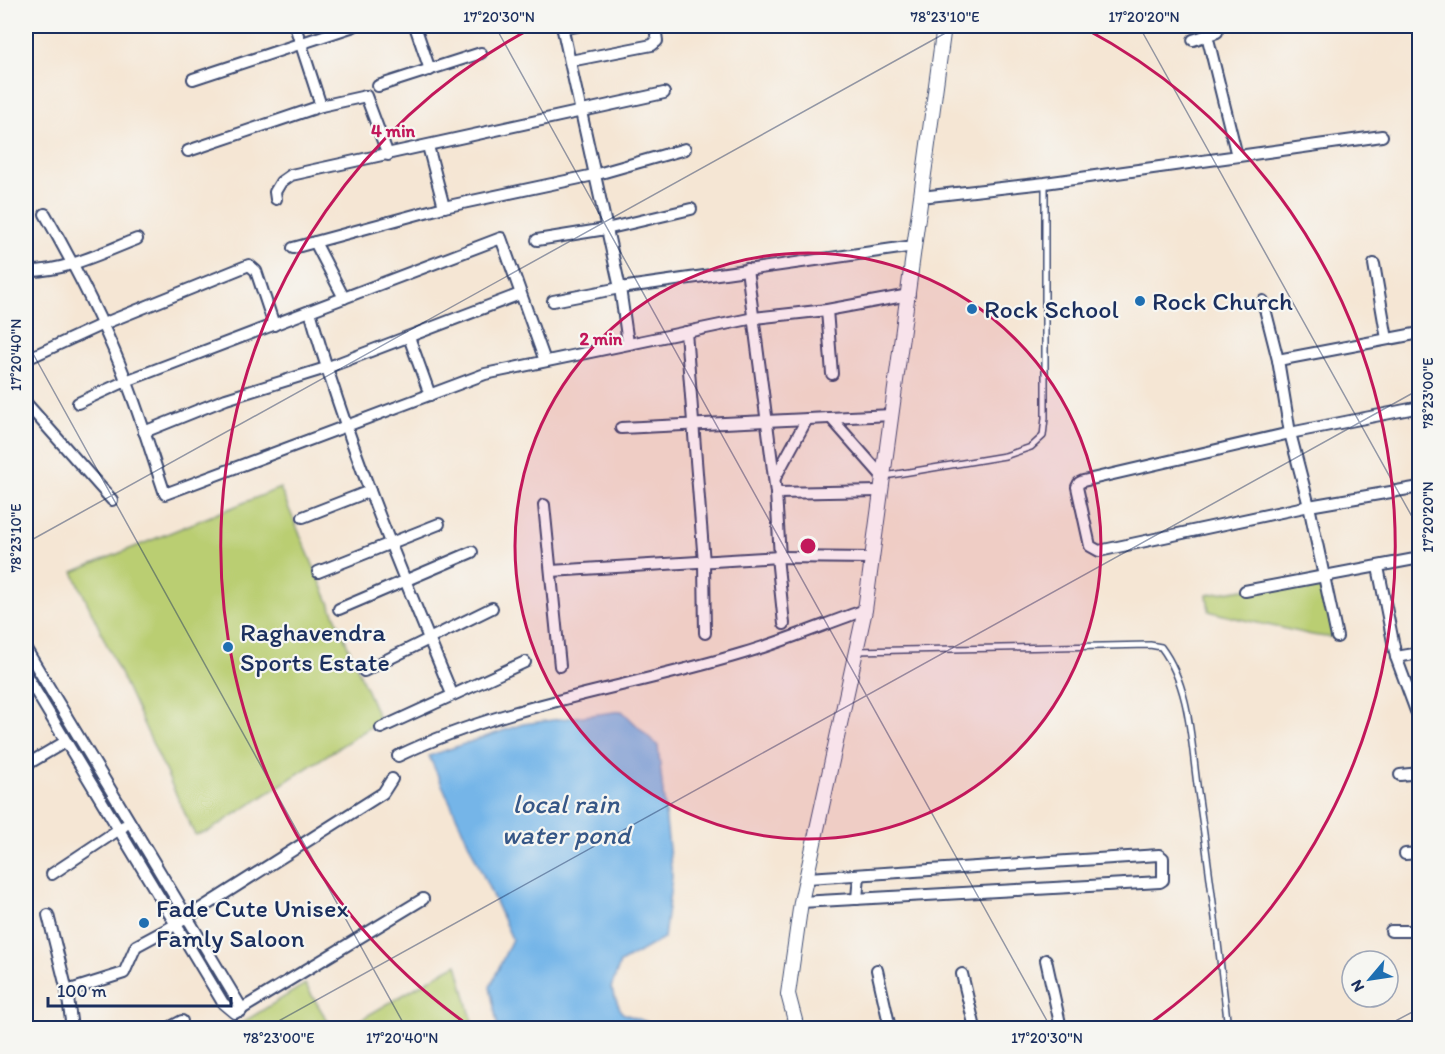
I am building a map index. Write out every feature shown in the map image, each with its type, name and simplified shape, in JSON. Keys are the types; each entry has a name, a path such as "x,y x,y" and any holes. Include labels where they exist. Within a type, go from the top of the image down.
{"street":[{"path":"295,26 321,106"},
{"path":"193,79 354,26"},
{"path":"415,26 430,70"},
{"path":"577,26 562,27 620,288 628,343"},
{"path":"570,61 656,44 655,26"},
{"path":"797,1029 788,994 801,902 865,610 944,26"},
{"path":"1193,40 1212,34 1237,156"},
{"path":"378,86 481,54"},
{"path":"276,199 275,192 291,175 664,93"},
{"path":"188,151 321,106 366,96 388,155"},
{"path":"921,197 1045,183 1382,136"},
{"path":"428,146 444,207"},
{"path":"293,248 444,207 594,175 685,149"},
{"path":"537,240 606,229 692,209"},
{"path":"45,214 74,264 103,324 126,381 165,494 485,374 754,318 826,310 909,295"},
{"path":"78,403 126,381 501,238 545,361"},
{"path":"26,271 42,271 74,264 137,239"},
{"path":"315,242 344,298"},
{"path":"553,301 620,288 914,246"},
{"path":"1374,264 1387,339"},
{"path":"31,357 103,324 249,265 256,271 274,325"},
{"path":"747,269 775,478 784,624"},
{"path":"144,432 226,399 326,368 520,294"},
{"path":"1263,301 1278,360 1290,433 1309,506 1337,637"},
{"path":"826,310 832,374"},
{"path":"310,311 326,368 370,491 452,694"},
{"path":"686,332 704,563 705,633"},
{"path":"1278,360 1419,333"},
{"path":"409,337 430,395"},
{"path":"26,403 112,500"},
{"path":"1419,407 1290,433 1079,483 1077,487 1090,546 1099,551 1309,506 1419,486"},
{"path":"621,428 892,415"},
{"path":"831,418 883,477"},
{"path":"775,478 807,419"},
{"path":"303,517 370,491"},
{"path":"776,493 880,491"},
{"path":"544,505 560,666"},
{"path":"318,572 439,524"},
{"path":"339,609 472,552"},
{"path":"551,571 779,557 873,558"},
{"path":"1245,591 1419,558"},
{"path":"1378,567 1396,657 1419,715"},
{"path":"364,671 492,608"},
{"path":"398,756 499,717 745,653 865,610"},
{"path":"26,649 241,1007 241,1011"},
{"path":"1396,657 1419,653"},
{"path":"381,728 525,662"},
{"path":"26,675 223,1003 235,1013 423,899"},
{"path":"26,765 65,742"},
{"path":"1400,775 1419,773"},
{"path":"67,991 124,973 136,946 175,925 383,793 392,780"},
{"path":"52,874 130,823"},
{"path":"1405,854 1419,854"},
{"path":"801,902 1160,882 1165,876 1163,858 1159,855 808,878"},
{"path":"857,899 859,875"},
{"path":"48,915 67,991 72,1029"},
{"path":"1391,931 1419,931"},
{"path":"1046,960 1061,1029"},
{"path":"877,970 890,1029"},
{"path":"962,975 975,1029"},
{"path":"170,1029 183,1022"}],"lane":[{"path":"883,477 1005,456 1031,447 1043,436 1045,418 1045,183"},
{"path":"855,651 1071,645 1161,647 1177,676 1186,709 1210,871 1228,1029"}],"green space":[{"name":"Raghavendra Sports Estate","path":"280,488 380,721 209,831 195,835 73,572"},
{"path":"1325,576 1337,637 1323,637 1209,611 1207,595"},
{"path":"457,964 474,1028 346,1028 446,970"},
{"path":"305,984 332,1028 253,1028 240,1024"}],"water":[{"name":"local rain water pond","path":"622,711 658,746 672,877 664,938 620,963 611,988 622,1013 663,1028 498,1028 490,987 512,939 429,756 523,724"}],"place":[{"name":"Rock Church","path":"1140,301"},
{"name":"Rock School","path":"972,309"},
{"name":"Raghavendra Sports Estate","path":"228,647"},
{"name":"Fade Cute Unisex Famly Saloon","path":"144,923"}]}
